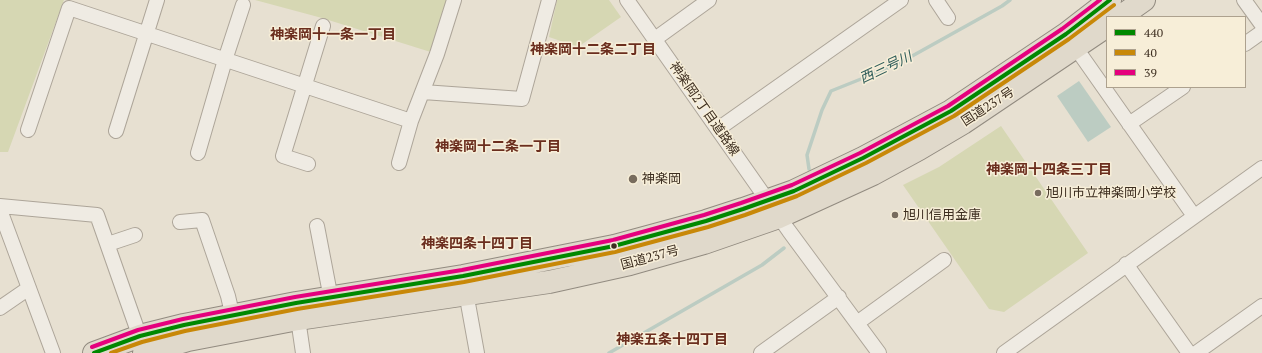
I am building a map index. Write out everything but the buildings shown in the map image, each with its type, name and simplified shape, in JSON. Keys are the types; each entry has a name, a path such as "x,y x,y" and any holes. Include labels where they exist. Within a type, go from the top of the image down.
{"highway":[{"name":"国道237号","path":"94,353 188,340 234,323 297,311 464,285 549,282 630,264 704,244 774,208 873,174 963,123 1071,41 1110,0"},
{"path":"1121,16 1144,0"},
{"name":"国道237号","path":"1071,41 1106,26"}],"street":[{"path":"116,131 157,0"},
{"path":"399,162 411,121 423,92 454,0"},
{"path":"423,92 522,99 549,0"},
{"name":"神楽岡2丁目道路線","path":"627,0 774,208 879,353"},
{"path":"655,39 709,0"},
{"path":"718,129 901,0"},
{"path":"936,0 948,18"},
{"path":"1244,0 1262,25"},
{"path":"198,152 242,5"},
{"path":"28,130 69,8 411,121"},
{"path":"308,164 283,156 306,87 323,26"},
{"path":"1246,43 1262,32"},
{"path":"1071,41 1194,216"},
{"path":"1129,124 1182,88"},
{"path":"1004,353 1126,264 1262,168"},
{"path":"0,206 97,215 143,347"},
{"path":"0,210 53,353"},
{"path":"180,222 202,220 228,296 234,323"},
{"path":"317,226 332,306"},
{"path":"108,244 135,235"},
{"path":"857,323 944,260"},
{"path":"1126,264 1189,353"},
{"path":"464,285 477,353"},
{"path":"0,308 29,288"},
{"path":"761,353 839,297"},
{"path":"1196,353 1262,306"},
{"path":"297,311 303,353"}],"green space":[{"path":"0,0 64,0 8,152 0,152"},
{"path":"255,0 454,0 437,54 322,18"},
{"path":"557,0 609,0 621,17 578,47 549,37"},
{"path":"1001,126 1088,253 1004,312 989,309 903,185 939,167"}],"shaded area":[{"path":"1079,81 1111,127 1088,142 1057,96"}],"waterway":[{"name":"西三号川","path":"809,169 807,155 822,110 831,91 896,65 1002,6 1010,0"},
{"name":"西三号川","path":"609,353 762,265 784,248"}],"transit line":[{"name":"39","path":"92,347 138,330 183,319 295,297 462,270 613,240 704,215 741,203 792,185 860,153 948,106 1062,29 1100,0"},
{"name":"440","path":"94,353 140,336 184,325 296,303 463,276 614,246 706,221 743,209 794,191 863,158 951,111 1066,34 1110,0"},
{"name":"40","path":"111,353 142,342 185,331 297,309 464,282 615,252 708,227 745,215 797,196 866,163 954,116 1069,39 1114,5"}],"place":[{"name":"神楽岡","path":"633,179"},
{"name":"旭川市立神楽岡小学校","path":"1038,193"},
{"name":"旭川信用金庫","path":"895,215"}],"district":[{"name":"神楽岡十一条一丁目","path":"333,35"},
{"name":"神楽岡十二条二丁目","path":"593,50"},
{"name":"神楽岡十二条一丁目","path":"498,147"},
{"name":"神楽岡十四条三丁目","path":"1049,170"},
{"name":"神楽四条十四丁目","path":"477,244"},
{"name":"神楽五条十四丁目","path":"672,340"}]}
